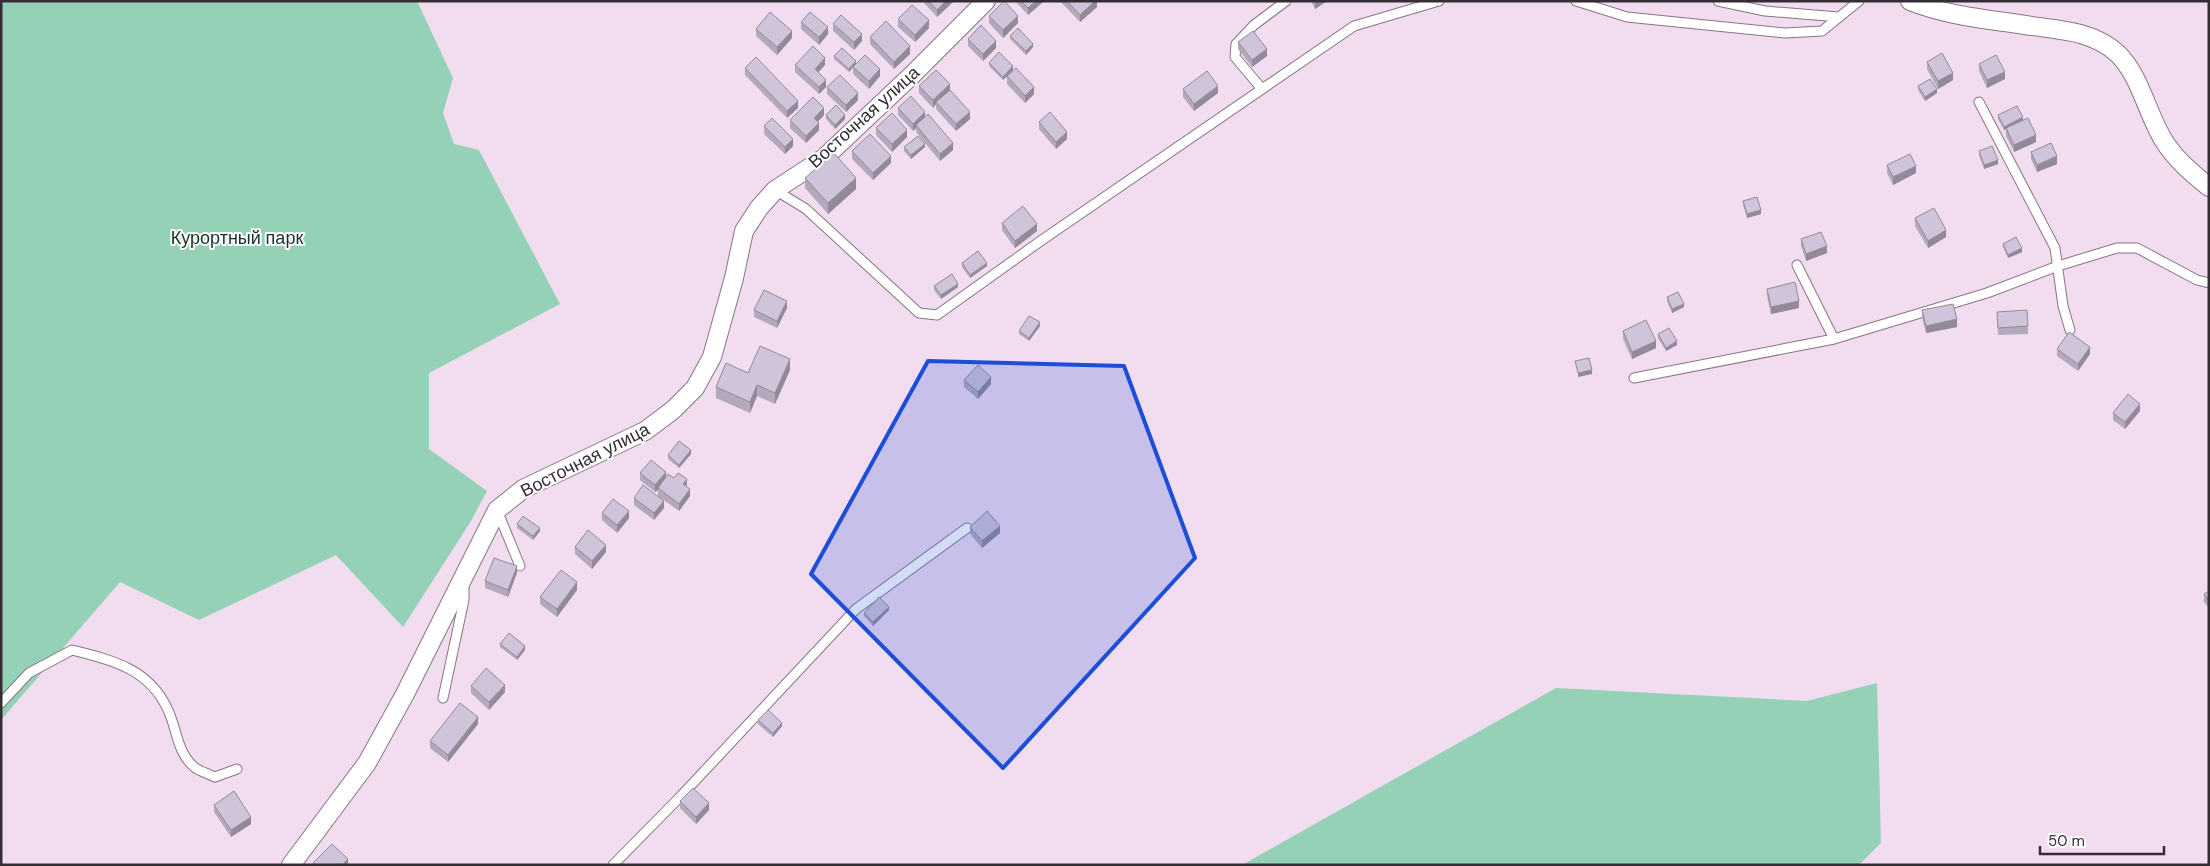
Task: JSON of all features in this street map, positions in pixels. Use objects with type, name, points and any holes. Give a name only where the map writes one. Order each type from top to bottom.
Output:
[{"type":"street","name":"Восточная улица","points":[[291,865],[367,763],[405,694],[497,510],[523,489],[645,431],[673,410],[695,388],[712,357],[734,278],[744,231],[759,208],[775,190],[824,158],[912,75],[986,1]]},
{"type":"street","points":[[1910,1],[1966,16],[2082,34],[2101,41],[2118,54],[2131,72],[2164,140],[2184,168],[2209,187]]},
{"type":"lane","points":[[1262,89],[1235,57],[1236,44],[1254,25],[1286,1]]},
{"type":"lane","points":[[775,190],[806,209],[919,313],[937,315],[1354,26],[1439,1]]},
{"type":"lane","points":[[1576,1],[1627,17],[1785,34],[1822,31],[1860,1]]},
{"type":"lane","points":[[1718,1],[1765,11],[1839,17]]},
{"type":"lane","points":[[1979,102],[2055,248],[2063,306],[2070,330]]},
{"type":"lane","points":[[1634,378],[1834,340],[1987,293],[2058,266],[2117,248],[2137,248],[2197,280],[2209,283]]},
{"type":"lane","points":[[1797,265],[1834,340]]},
{"type":"lane","points":[[497,510],[520,566]]},
{"type":"lane","points":[[613,865],[679,798],[856,609],[967,528]]},
{"type":"lane","points":[[443,698],[464,600],[465,572]]},
{"type":"lane","points":[[1,703],[28,673],[72,650],[116,661],[147,680],[167,707],[179,746],[194,767],[215,777],[237,769]]},
{"type":"highlighted area","points":[[928,361],[1124,366],[1195,558],[1003,768],[811,574]]},
{"type":"green space","name":"Курортный парк","points":[[1,1],[417,1],[453,78],[443,113],[454,144],[479,150],[560,304],[429,373],[429,449],[487,491],[471,521],[403,627],[336,555],[199,620],[120,582],[1,720]]},
{"type":"green space","points":[[1877,683],[1881,843],[1859,865],[1242,865],[1556,688],[1807,701]]},
{"type":"building","points":[[929,1],[946,1],[937,10]]},
{"type":"building","points":[[1004,1],[1018,16],[1003,30],[989,16]]},
{"type":"building","points":[[1021,1],[1036,1],[1028,8]]},
{"type":"building","points":[[1067,1],[1095,1],[1080,15]]},
{"type":"building","points":[[912,5],[929,20],[915,35],[898,19]]},
{"type":"building","points":[[770,12],[792,31],[777,47],[756,29]]},
{"type":"building","points":[[810,12],[828,27],[819,37],[801,22]]},
{"type":"building","points":[[841,15],[862,34],[854,42],[833,24]]},
{"type":"building","points":[[886,21],[910,46],[894,62],[870,37]]},
{"type":"building","points":[[981,25],[996,41],[983,54],[968,39]]},
{"type":"building","points":[[1018,28],[1033,44],[1026,51],[1010,36]]},
{"type":"building","points":[[1253,31],[1267,49],[1252,60],[1238,42]]},
{"type":"building","points":[[813,46],[825,58],[815,69],[826,80],[819,87],[795,65]]},
{"type":"building","points":[[842,48],[856,61],[849,69],[834,56]]},
{"type":"building","points":[[999,52],[1013,66],[1003,77],[989,63]]},
{"type":"building","points":[[1942,53],[1953,73],[1938,81],[1927,62]]},
{"type":"building","points":[[865,55],[880,69],[869,81],[853,67]]},
{"type":"building","points":[[1996,55],[2005,72],[1987,80],[1979,64]]},
{"type":"building","points":[[756,57],[798,101],[787,111],[745,68]]},
{"type":"building","points":[[1016,68],[1034,87],[1025,96],[1007,76]]},
{"type":"building","points":[[936,70],[950,84],[933,100],[919,86]]},
{"type":"building","points":[[1207,71],[1218,86],[1194,104],[1183,89]]},
{"type":"building","points":[[840,75],[858,93],[846,105],[827,87]]},
{"type":"building","points":[[1930,79],[1937,89],[1925,97],[1918,86]]},
{"type":"building","points":[[950,90],[970,112],[956,124],[936,102]]},
{"type":"building","points":[[911,96],[925,112],[913,124],[898,108]]},
{"type":"building","points":[[813,97],[824,108],[814,118],[819,123],[806,136],[790,120]]},
{"type":"building","points":[[836,105],[845,115],[835,125],[826,115]]},
{"type":"building","points":[[2017,106],[2023,117],[2004,127],[1998,115]]},
{"type":"building","points":[[1050,112],[1067,132],[1056,142],[1039,122]]},
{"type":"building","points":[[892,113],[907,130],[892,144],[876,128]]},
{"type":"building","points":[[928,114],[953,143],[940,154],[916,125]]},
{"type":"building","points":[[772,118],[793,139],[785,147],[764,126]]},
{"type":"building","points":[[2028,118],[2036,135],[2014,145],[2006,128]]},
{"type":"building","points":[[870,134],[891,156],[873,173],[852,151]]},
{"type":"building","points":[[918,136],[925,144],[911,155],[904,147]]},
{"type":"building","points":[[2051,143],[2057,156],[2037,165],[2031,152]]},
{"type":"building","points":[[1992,146],[1998,160],[1984,165],[1979,151]]},
{"type":"building","points":[[834,153],[856,178],[828,203],[805,178]]},
{"type":"building","points":[[1910,154],[1916,166],[1893,177],[1887,165]]},
{"type":"building","points":[[1757,197],[1761,210],[1747,214],[1743,201]]},
{"type":"building","points":[[1023,206],[1037,224],[1015,241],[1002,223]]},
{"type":"building","points":[[1934,208],[1946,230],[1928,241],[1915,218]]},
{"type":"building","points":[[1821,232],[1827,246],[1806,254],[1801,239]]},
{"type":"building","points":[[2016,237],[2022,248],[2008,255],[2003,244]]},
{"type":"building","points":[[978,251],[987,263],[970,275],[962,263]]},
{"type":"building","points":[[952,274],[958,284],[941,295],[934,286]]},
{"type":"building","points":[[1795,282],[1799,301],[1771,307],[1767,289]]},
{"type":"building","points":[[764,290],[787,301],[777,321],[754,310]]},
{"type":"building","points":[[1678,292],[1684,304],[1672,309],[1667,297]]},
{"type":"building","points":[[1953,304],[1957,319],[1926,326],[1922,310]]},
{"type":"building","points":[[2027,310],[2028,326],[1998,328],[1997,312]]},
{"type":"building","points":[[1029,316],[1040,322],[1029,338],[1019,331]]},
{"type":"building","points":[[1646,320],[1656,341],[1632,352],[1623,331]]},
{"type":"building","points":[[1669,328],[1677,341],[1666,348],[1658,334]]},
{"type":"building","points":[[2069,332],[2090,347],[2078,364],[2057,349]]},
{"type":"building","points":[[760,346],[790,359],[775,393],[757,385],[750,402],[716,387],[726,363],[748,373]]},
{"type":"building","points":[[1589,358],[1592,370],[1578,373],[1575,361]]},
{"type":"building","points":[[978,365],[991,377],[978,392],[964,380]]},
{"type":"building","points":[[2128,394],[2140,404],[2125,422],[2113,413]]},
{"type":"building","points":[[679,441],[691,450],[679,465],[668,455]]},
{"type":"building","points":[[651,460],[666,472],[655,485],[640,473]]},
{"type":"building","points":[[678,473],[687,479],[683,484],[690,489],[679,504],[658,488],[668,474],[674,478]]},
{"type":"building","points":[[643,485],[664,501],[654,513],[634,498]]},
{"type":"building","points":[[613,499],[629,511],[617,525],[602,513]]},
{"type":"building","points":[[987,511],[1000,526],[982,541],[970,527]]},
{"type":"building","points":[[523,516],[540,528],[533,536],[517,524]]},
{"type":"building","points":[[588,530],[606,545],[592,561],[575,547]]},
{"type":"building","points":[[494,558],[517,566],[508,590],[485,581]]},
{"type":"building","points":[[561,570],[577,582],[557,609],[540,597]]},
{"type":"building","points":[[2209,591],[2209,601],[2204,594]]},
{"type":"building","points":[[879,597],[889,607],[873,622],[864,613]]},
{"type":"building","points":[[509,633],[525,646],[517,657],[500,644]]},
{"type":"building","points":[[486,668],[505,685],[489,702],[471,686]]},
{"type":"building","points":[[460,703],[478,717],[448,755],[430,741]]},
{"type":"building","points":[[768,710],[782,723],[773,733],[758,720]]},
{"type":"building","points":[[693,788],[709,803],[696,817],[680,801]]},
{"type":"building","points":[[234,791],[251,817],[231,830],[214,805]]},
{"type":"building","points":[[332,844],[348,859],[342,865],[315,865],[313,863]]}]
